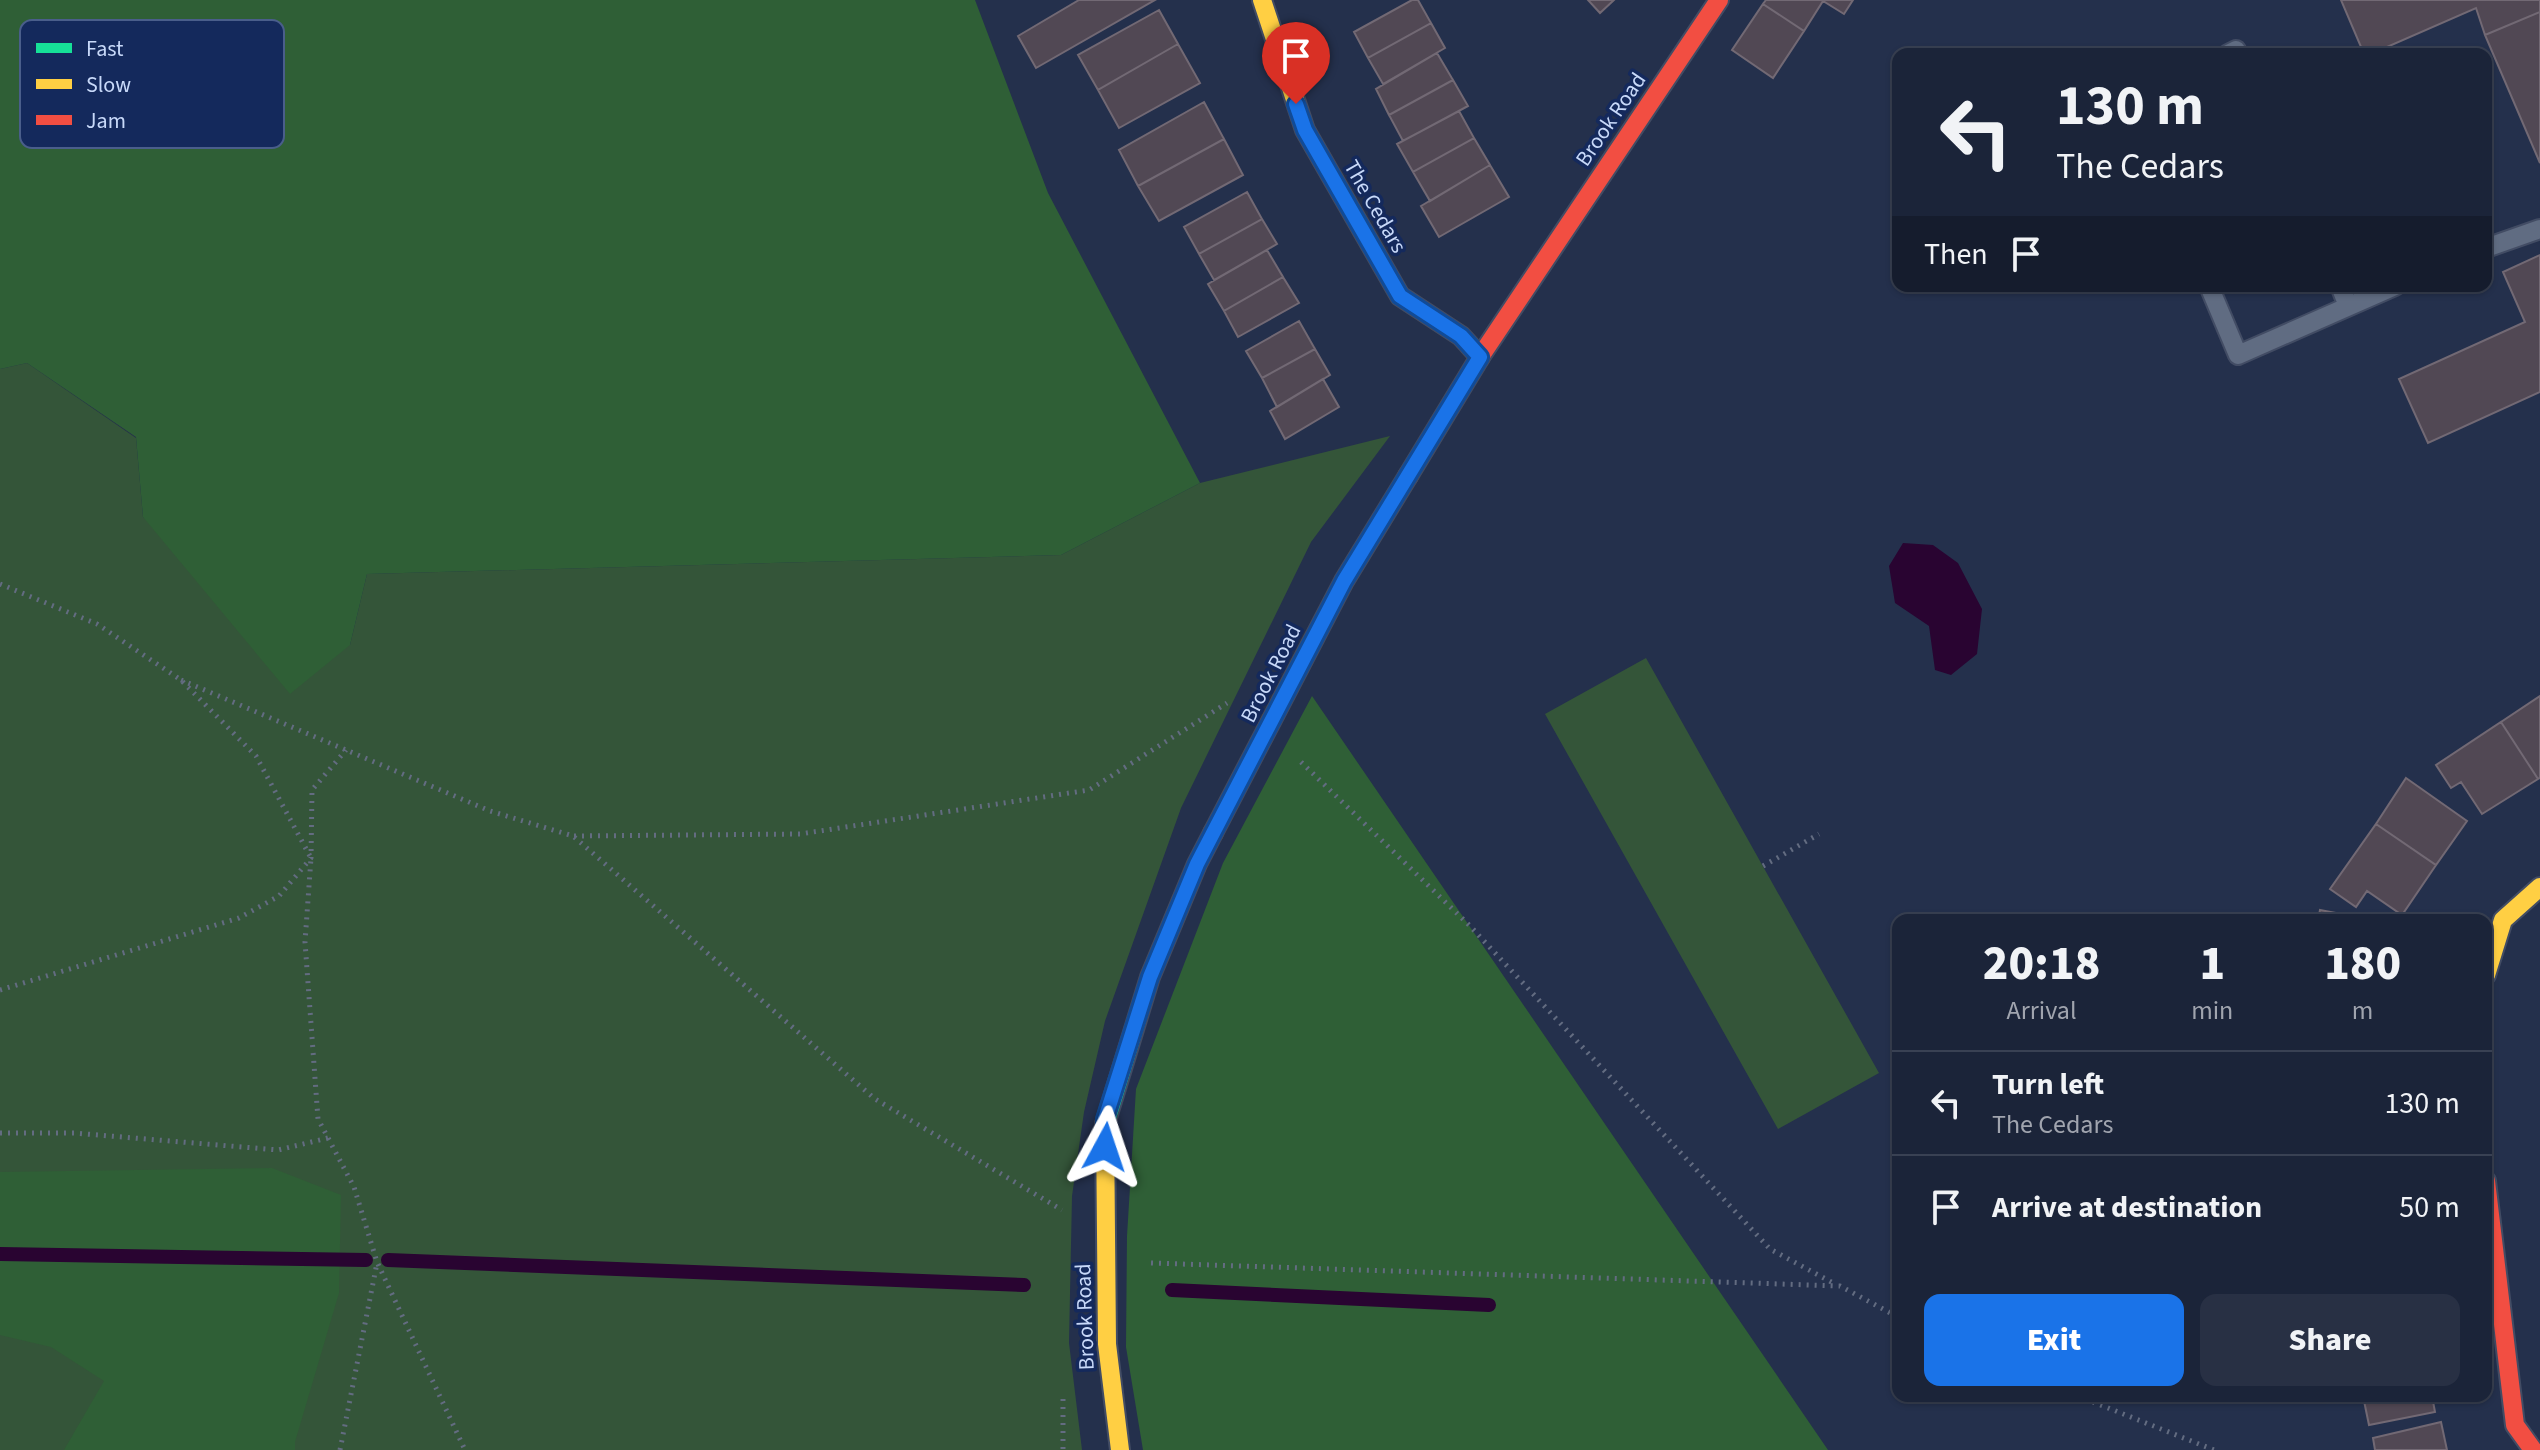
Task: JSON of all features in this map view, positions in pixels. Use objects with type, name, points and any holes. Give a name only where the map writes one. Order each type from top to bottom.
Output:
[{"type":"street","name":"The Cedars","points":[[1262,0],[1305,130],[1400,296],[1461,336],[1480,357]]},
{"type":"street","name":"Brook Road","points":[[1120,1450],[1107,1344],[1105,1119],[1155,963],[1197,864],[1344,581],[1480,357],[1719,0]]},
{"type":"street","points":[[2492,956],[2503,920],[2540,887]]},
{"type":"street","points":[[2492,1231],[2515,1425],[2533,1450]]},
{"type":"lane","points":[[2492,246],[2540,229]]},
{"type":"lane","points":[[2212,292],[2238,355],[2381,292]]},
{"type":"lane","points":[[2342,292],[2348,306]]},
{"type":"path","points":[[0,584],[97,624],[181,680],[490,811],[573,836],[800,834],[1089,790],[1238,696]]},
{"type":"path","points":[[181,680],[256,756],[311,858]]},
{"type":"path","points":[[1268,729],[1470,926],[1770,1249],[1892,1314]]},
{"type":"path","points":[[346,750],[312,790],[305,942],[318,1119],[354,1187],[377,1262],[465,1450]]},
{"type":"path","points":[[1763,866],[1819,834]]},
{"type":"path","points":[[573,836],[875,1099],[1070,1215]]},
{"type":"path","points":[[0,990],[239,918],[279,896],[311,858]]},
{"type":"path","points":[[0,1133],[74,1133],[278,1150],[328,1138]]},
{"type":"path","points":[[340,1450],[377,1262]]},
{"type":"path","points":[[1106,1262],[1840,1286]]},
{"type":"path","points":[[2093,1402],[2214,1450]]},
{"type":"green space","points":[[0,0],[975,0],[1048,193],[1200,483],[1061,555],[367,574],[350,645],[290,694],[143,517],[136,437],[27,363],[0,369]]},
{"type":"green space","points":[[27,363],[136,438],[143,517],[350,645],[367,574],[1061,555],[1200,483],[1390,436],[1311,542],[1181,808],[1105,1021],[1084,1112],[1072,1196],[1069,1343],[1082,1450],[0,1450],[0,369]]},
{"type":"green space","points":[[1646,658],[1879,1073],[1778,1129],[1545,714]]},
{"type":"green space","points":[[1312,696],[1828,1450],[1143,1450],[1126,1347],[1127,1236],[1136,1089],[1223,863]]},
{"type":"green space","points":[[272,1168],[341,1195],[339,1293],[295,1450],[64,1450],[104,1381],[51,1347],[0,1335],[0,1172]]},
{"type":"shaded area","points":[[1903,543],[1933,545],[1958,563],[1982,609],[1977,654],[1951,675],[1935,670],[1929,626],[1895,603],[1889,566]]},
{"type":"building","points":[[1079,0],[1155,0],[1036,68],[1018,36]]},
{"type":"building","points":[[1412,0],[1418,0],[1431,23],[1368,58],[1354,32]]},
{"type":"building","points":[[1588,0],[1614,0],[1600,13]]},
{"type":"building","points":[[1766,0],[1853,0],[1844,14],[1823,1],[1804,31],[1763,4]]},
{"type":"building","points":[[2341,0],[2540,0],[2540,12],[2485,35],[2476,8],[2385,48],[2361,48]]},
{"type":"building","points":[[1763,4],[1804,31],[1773,78],[1732,50]]},
{"type":"building","points":[[1159,10],[1178,44],[1098,90],[1078,55]]},
{"type":"building","points":[[2540,12],[2540,163],[2492,48],[2485,35]]},
{"type":"building","points":[[1431,23],[1445,48],[1383,84],[1368,58]]},
{"type":"building","points":[[1178,44],[1200,83],[1119,128],[1098,90]]},
{"type":"building","points":[[1437,53],[1453,80],[1389,115],[1376,89]]},
{"type":"building","points":[[1453,80],[1468,106],[1403,141],[1389,115]]},
{"type":"building","points":[[1204,102],[1224,139],[1138,186],[1119,150]]},
{"type":"building","points":[[1459,111],[1474,138],[1413,172],[1397,144]]},
{"type":"building","points":[[1474,138],[1490,165],[1430,201],[1413,172]]},
{"type":"building","points":[[1224,139],[1243,175],[1159,221],[1138,186]]},
{"type":"building","points":[[1490,165],[1509,197],[1439,237],[1421,206]]},
{"type":"building","points":[[1247,192],[1262,219],[1199,254],[1184,227]]},
{"type":"building","points":[[1262,219],[1277,244],[1214,280],[1199,254]]},
{"type":"building","points":[[1267,250],[1283,277],[1224,311],[1208,284]]},
{"type":"building","points":[[2540,255],[2540,392],[2428,443],[2399,379],[2525,322],[2503,272]]},
{"type":"building","points":[[1283,277],[1299,303],[1238,337],[1224,311]]},
{"type":"building","points":[[1299,321],[1315,349],[1262,378],[1246,351]]},
{"type":"building","points":[[1315,349],[1330,375],[1277,407],[1262,378]]},
{"type":"building","points":[[1323,379],[1339,407],[1285,439],[1270,411]]},
{"type":"building","points":[[2540,696],[2540,778],[2538,779],[2501,722]]},
{"type":"building","points":[[2501,722],[2538,779],[2482,814],[2461,782],[2451,788],[2436,765]]},
{"type":"building","points":[[2406,778],[2467,821],[2436,865],[2376,824]]},
{"type":"building","points":[[2376,824],[2436,865],[2403,914],[2367,891],[2356,907],[2330,889]]},
{"type":"building","points":[[2320,910],[2341,914],[2319,914]]},
{"type":"building","points":[[2364,1402],[2433,1402],[2435,1412],[2369,1425]]},
{"type":"building","points":[[2441,1422],[2447,1450],[2375,1450],[2373,1438]]},
{"type":"waterway","points":[[0,1254],[366,1260]]},
{"type":"waterway","points":[[388,1260],[1024,1285]]},
{"type":"waterway","points":[[1172,1290],[1489,1305]]},
{"type":"traffic: fast","points":[[1105,1124],[1150,977],[1213,833]]},
{"type":"traffic: slow","points":[[1262,0],[1305,130],[1400,296],[1461,336],[1480,357]]},
{"type":"traffic: slow","points":[[1213,833],[1344,581],[1408,476]]},
{"type":"traffic: slow","points":[[2492,956],[2503,920],[2540,887]]},
{"type":"traffic: slow","points":[[1105,1124],[1107,1344],[1120,1450]]},
{"type":"traffic: jam","points":[[1408,476],[1480,357],[1719,0]]},
{"type":"traffic: jam","points":[[2492,1231],[2515,1425],[2533,1450]]},
{"type":"route","points":[[1105,1147],[1105,1119],[1150,977],[1197,864],[1344,581],[1480,357],[1461,336],[1400,296],[1305,130],[1296,104]]}]
